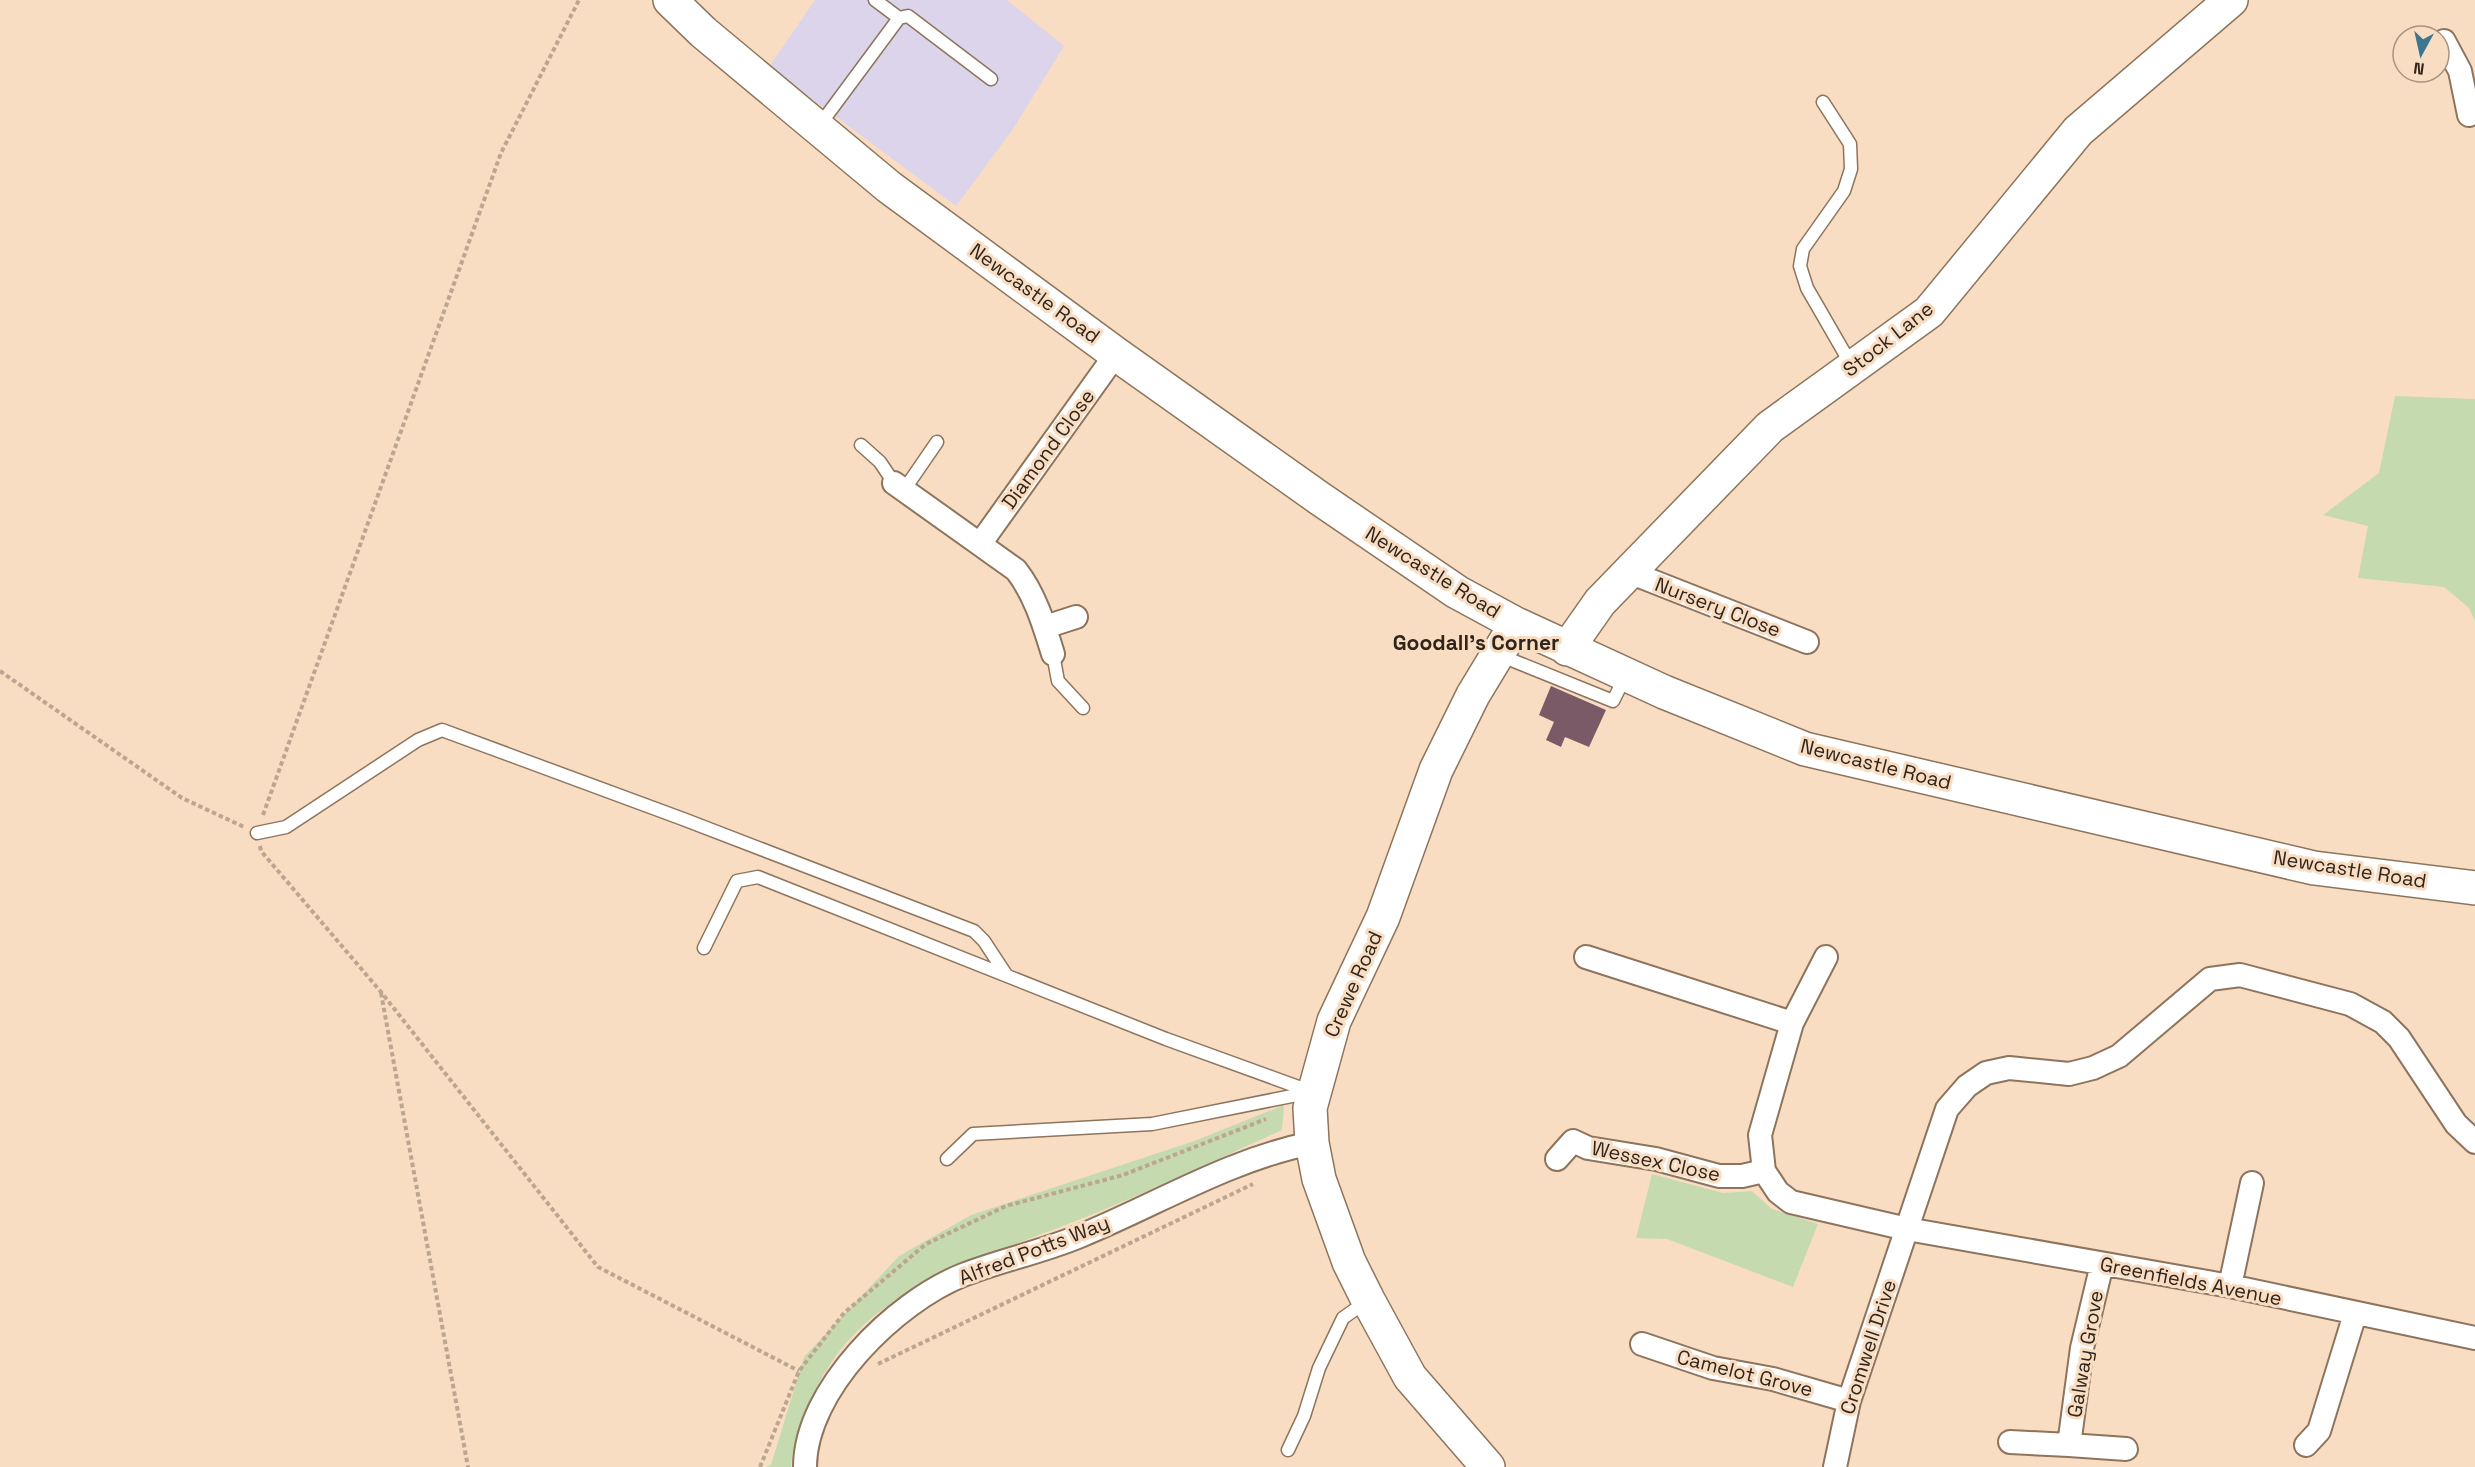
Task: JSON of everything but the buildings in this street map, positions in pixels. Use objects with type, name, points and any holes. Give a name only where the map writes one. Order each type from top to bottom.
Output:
[{"type":"street","name":"Newcastle Road","points":[[670,0],[703,32],[889,187],[1116,354],[1409,560],[1457,592],[1516,624],[1626,676],[1805,749],[2314,868],[2475,888]]},
{"type":"street","name":"Stock Lane","points":[[1568,649],[1587,618],[1770,427],[1929,312],[2078,131],[2231,0]]},
{"type":"street","points":[[2451,50],[2467,69],[2469,115]]},
{"type":"street","name":"Diamond Close","points":[[980,544],[1116,354]]},
{"type":"street","points":[[899,486],[1016,570],[1026,583],[1045,627],[1053,654]]},
{"type":"street","name":"Nursery Close","points":[[1629,572],[1808,642]]},
{"type":"street","points":[[1045,627],[1076,617]]},
{"type":"street","name":"Crewe Road","points":[[1488,1467],[1410,1377],[1368,1300],[1337,1230],[1319,1179],[1312,1143],[1310,1108],[1334,1021],[1383,918],[1436,770],[1473,695],[1516,624]]},
{"type":"street","points":[[1586,957],[1792,1023]]},
{"type":"street","points":[[1826,957],[1792,1023],[1760,1135],[1764,1171],[1778,1192],[1791,1202],[1907,1229]]},
{"type":"street","name":"Cromwell Drive","points":[[1835,1467],[1849,1401],[1947,1109],[1967,1086],[1986,1073],[2008,1068],[2069,1074],[2093,1068],[2119,1056],[2210,979],[2240,975],[2350,1004],[2383,1022],[2399,1038],[2456,1124],[2475,1142]]},
{"type":"street","name":"Wessex Close","points":[[1557,1159],[1573,1141],[1588,1148],[1656,1159],[1719,1176],[1742,1176],[1764,1171]]},
{"type":"street","name":"Alfred Potts Way","points":[[806,1467],[806,1454],[818,1413],[833,1387],[866,1344],[898,1313],[961,1276],[1079,1237],[1206,1176],[1281,1150],[1312,1143]]},
{"type":"street","points":[[2230,1286],[2252,1183]]},
{"type":"street","name":"Greenfields Avenue","points":[[1907,1229],[2230,1286],[2475,1338]]},
{"type":"street","name":"Galway Grove","points":[[2069,1445],[2082,1347],[2102,1264]]},
{"type":"street","points":[[2306,1445],[2319,1431],[2355,1314]]},
{"type":"street","name":"Camelot Grove","points":[[1642,1344],[1713,1368],[1773,1379],[1849,1401]]},
{"type":"street","name":"Galway Grove","points":[[2010,1442],[2126,1449]]},
{"type":"lane","points":[[875,0],[899,18]]},
{"type":"lane","points":[[818,127],[899,18],[908,16],[991,79]]},
{"type":"lane","points":[[1823,102],[1850,144],[1851,169],[1844,191],[1803,249],[1800,266],[1807,288],[1853,367]]},
{"type":"lane","points":[[861,445],[880,462],[899,486],[937,442]]},
{"type":"lane","points":[[1053,654],[1059,681],[1083,708]]},
{"type":"lane","points":[[1497,654],[1613,701],[1626,676]]},
{"type":"lane","points":[[257,833],[286,827],[418,740],[442,730],[672,815],[974,932],[984,941],[1007,976]]},
{"type":"lane","points":[[704,948],[736,881],[758,877],[1166,1039],[1313,1092]]},
{"type":"lane","points":[[947,1160],[973,1134],[1152,1124],[1313,1092]]},
{"type":"lane","points":[[1288,1450],[1304,1416],[1319,1368],[1343,1318],[1368,1300]]},
{"type":"path","points":[[579,0],[501,153],[257,833],[261,851],[381,992],[598,1268],[799,1371]]},
{"type":"path","points":[[0,671],[182,798],[257,833]]},
{"type":"path","points":[[381,992],[468,1467]]},
{"type":"path","points":[[760,1467],[799,1371],[844,1313],[926,1244],[1006,1206],[1123,1175],[1268,1118]]},
{"type":"path","points":[[874,1365],[1260,1181]]},
{"type":"shaded area","points":[[815,0],[1007,0],[1064,46],[1013,129],[956,206],[769,67]]},
{"type":"green space","points":[[2395,396],[2475,399],[2475,621],[2469,608],[2444,587],[2358,578],[2368,526],[2323,515],[2379,473]]},
{"type":"green space","points":[[1284,1105],[1282,1130],[1115,1205],[964,1264],[924,1283],[887,1306],[854,1334],[827,1369],[799,1431],[791,1467],[766,1467],[771,1465],[804,1357],[899,1256],[971,1215],[1197,1140]]},
{"type":"green space","points":[[1652,1174],[1723,1193],[1752,1191],[1772,1209],[1818,1224],[1793,1287],[1667,1239],[1636,1238]]},
{"type":"district","name":"Goodall's Corner","points":[[1476,643]]}]
